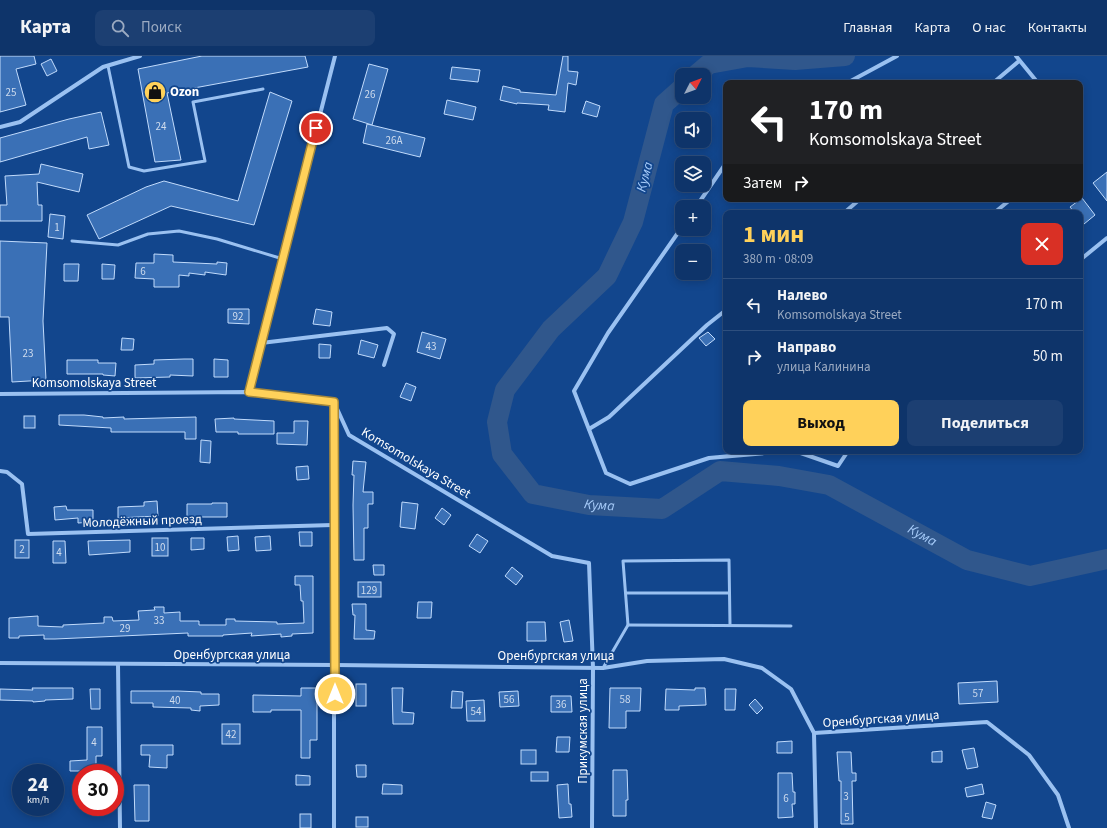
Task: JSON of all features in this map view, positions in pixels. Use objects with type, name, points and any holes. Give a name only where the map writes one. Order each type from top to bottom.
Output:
[{"type":"street","points":[[0,127],[20,122],[103,67],[140,56]]},
{"type":"street","points":[[249,392],[335,56]]},
{"type":"street","points":[[853,80],[897,56]]},
{"type":"street","points":[[1016,56],[1035,80]]},
{"type":"street","points":[[997,80],[1019,61]]},
{"type":"street","points":[[701,200],[723,167]]},
{"type":"street","points":[[847,210],[857,202]]},
{"type":"street","points":[[998,210],[1007,202]]},
{"type":"street","points":[[676,236],[608,333],[574,391],[606,473],[630,484],[709,458],[754,454]]},
{"type":"street","points":[[1083,258],[1107,238]]},
{"type":"street","points":[[589,429],[609,418],[707,325],[723,312]]},
{"type":"street","points":[[261,343],[387,328],[394,334],[384,365]]},
{"type":"street","name":"Komsomolskaya Street","points":[[0,394],[249,392],[334,402],[349,435],[552,556],[589,563]]},
{"type":"street","points":[[334,402],[334,828]]},
{"type":"street","points":[[804,454],[838,466],[846,454]]},
{"type":"street","name":"Молодёжный проезд","points":[[0,471],[7,472],[22,484],[28,534],[334,525]]},
{"type":"street","name":"Прикумская улица","points":[[589,563],[593,668],[592,828]]},
{"type":"street","name":"Оренбургская улица","points":[[0,664],[335,665],[603,668],[647,662],[724,659],[762,668],[791,689],[814,733],[987,722],[1029,755],[1058,795],[1069,828]]},
{"type":"street","points":[[118,664],[120,828]]},
{"type":"street","points":[[814,733],[816,828]]},
{"type":"lane","points":[[108,66],[129,167],[144,171],[205,161],[193,102],[263,89]]},
{"type":"lane","points":[[72,241],[118,245],[148,234],[179,231],[217,239],[283,259]]},
{"type":"lane","points":[[603,668],[628,625],[624,561],[728,560],[730,625]]},
{"type":"lane","points":[[626,593],[729,593]]},
{"type":"lane","points":[[628,625],[791,626]]},
{"type":"building","points":[[0,56],[34,56],[36,64],[16,69],[26,105],[0,112]]},
{"type":"building","points":[[202,56],[305,56],[308,67],[167,93],[181,160],[155,162],[138,69]]},
{"type":"building","points":[[563,56],[568,56],[568,71],[578,72],[576,85],[568,83],[565,112],[548,110],[549,105],[517,104],[500,100],[503,86],[520,90],[520,92],[556,95]]},
{"type":"building","points":[[51,59],[57,71],[47,76],[41,64]]},
{"type":"building","points":[[369,64],[388,69],[372,125],[353,119]]},
{"type":"building","points":[[452,67],[480,70],[478,82],[450,79]]},
{"type":"building","points":[[270,92],[292,101],[254,225],[171,206],[99,239],[87,215],[146,187],[164,181],[238,201]]},
{"type":"building","points":[[447,100],[476,107],[473,120],[444,114]]},
{"type":"building","points":[[586,101],[600,106],[597,117],[582,113]]},
{"type":"building","points":[[101,112],[109,145],[89,149],[87,137],[0,162],[0,138]]},
{"type":"building","points":[[367,124],[425,138],[420,157],[363,143]]},
{"type":"building","points":[[41,164],[83,174],[79,192],[37,182],[38,205],[42,205],[42,221],[0,221],[0,205],[7,205],[5,176],[39,174]]},
{"type":"building","points":[[1107,172],[1107,201],[1093,183]]},
{"type":"building","points":[[1083,199],[1095,215],[1084,224],[1083,210],[1072,210],[1070,207],[1077,202],[1083,202]]},
{"type":"building","points":[[50,214],[65,216],[63,239],[48,237]]},
{"type":"building","points":[[0,241],[47,243],[43,321],[46,380],[12,382],[9,317],[0,317]]},
{"type":"building","points":[[154,254],[173,255],[173,262],[227,263],[226,275],[205,272],[205,275],[189,273],[189,276],[179,275],[179,287],[154,287],[154,279],[135,278],[136,263],[154,263]]},
{"type":"building","points":[[64,264],[79,264],[78,281],[64,281]]},
{"type":"building","points":[[102,264],[115,265],[114,279],[102,279]]},
{"type":"building","points":[[228,309],[249,309],[249,324],[228,323]]},
{"type":"building","points":[[316,309],[332,312],[330,326],[313,324]]},
{"type":"building","points":[[422,332],[446,339],[440,359],[417,352]]},
{"type":"building","points":[[708,332],[715,339],[706,346],[699,338]]},
{"type":"building","points":[[122,338],[134,339],[133,350],[121,350]]},
{"type":"building","points":[[361,340],[378,345],[374,358],[358,354]]},
{"type":"building","points":[[319,344],[331,345],[330,358],[319,358]]},
{"type":"building","points":[[193,359],[193,376],[170,375],[170,377],[135,378],[135,365],[154,364],[154,360]]},
{"type":"building","points":[[214,359],[228,360],[228,377],[214,377]]},
{"type":"building","points":[[67,360],[98,360],[98,363],[116,363],[115,376],[103,374],[67,374]]},
{"type":"building","points":[[406,383],[416,387],[411,401],[400,397]]},
{"type":"building","points":[[59,415],[84,415],[103,418],[124,417],[124,419],[196,417],[196,439],[185,439],[185,432],[111,432],[111,428],[59,425]]},
{"type":"building","points":[[24,416],[35,416],[35,428],[24,428]]},
{"type":"building","points":[[234,418],[274,421],[274,434],[238,434],[238,432],[216,432],[215,419]]},
{"type":"building","points":[[294,421],[308,421],[307,445],[277,444],[277,433],[294,433]]},
{"type":"building","points":[[201,440],[211,441],[210,463],[200,462]]},
{"type":"building","points":[[353,461],[366,462],[363,492],[373,492],[373,504],[368,504],[368,528],[364,528],[364,560],[354,560]]},
{"type":"building","points":[[308,466],[309,479],[297,480],[296,467]]},
{"type":"building","points":[[157,501],[158,516],[118,518],[118,507],[144,506],[144,502]]},
{"type":"building","points":[[402,502],[418,504],[415,529],[400,527]]},
{"type":"building","points":[[227,503],[227,517],[187,517],[187,504]]},
{"type":"building","points":[[66,506],[67,510],[93,510],[93,522],[78,523],[78,518],[55,520],[54,507]]},
{"type":"building","points":[[442,508],[451,515],[444,525],[435,518]]},
{"type":"building","points":[[299,532],[312,532],[312,546],[300,546]]},
{"type":"building","points":[[477,534],[488,541],[480,553],[469,546]]},
{"type":"building","points":[[238,536],[239,550],[228,551],[227,537]]},
{"type":"building","points":[[270,536],[271,550],[256,551],[255,537]]},
{"type":"building","points":[[152,538],[168,538],[168,556],[152,556]]},
{"type":"building","points":[[191,538],[204,538],[204,549],[191,550]]},
{"type":"building","points":[[15,540],[29,540],[29,558],[15,558]]},
{"type":"building","points":[[130,540],[130,552],[89,555],[88,541]]},
{"type":"building","points":[[53,541],[65,541],[66,563],[53,563]]},
{"type":"building","points":[[373,565],[384,565],[384,575],[374,575]]},
{"type":"building","points":[[512,567],[523,576],[516,585],[505,576]]},
{"type":"building","points":[[295,576],[313,576],[313,633],[292,634],[292,636],[281,637],[281,634],[251,636],[252,633],[223,636],[188,636],[188,633],[55,639],[44,639],[44,635],[9,638],[9,618],[38,616],[38,626],[63,627],[63,625],[104,623],[104,617],[112,617],[113,621],[139,620],[138,611],[155,610],[154,607],[164,607],[164,613],[180,612],[180,621],[199,621],[199,625],[226,625],[226,619],[235,619],[235,621],[277,622],[277,624],[304,623],[303,601],[301,601],[300,585],[295,585]]},
{"type":"building","points":[[358,582],[381,582],[381,597],[358,597]]},
{"type":"building","points":[[418,602],[432,602],[431,618],[417,618]]},
{"type":"building","points":[[352,604],[366,604],[366,630],[375,631],[374,639],[354,639],[355,615],[353,615]]},
{"type":"building","points":[[569,620],[573,641],[564,642],[560,622]]},
{"type":"building","points":[[527,622],[545,622],[546,641],[527,641]]},
{"type":"building","points":[[997,681],[998,702],[959,704],[958,683]]},
{"type":"building","points":[[356,684],[366,684],[366,706],[356,706]]},
{"type":"building","points":[[32,688],[73,688],[73,699],[33,702],[0,700],[0,689],[33,690]]},
{"type":"building","points":[[301,688],[317,688],[317,740],[310,740],[310,758],[301,758],[301,710],[271,710],[271,712],[253,712],[253,695],[301,696]]},
{"type":"building","points":[[392,688],[403,688],[402,712],[414,713],[413,724],[393,724]]},
{"type":"building","points":[[610,688],[641,688],[640,711],[626,711],[626,728],[609,728]]},
{"type":"building","points":[[695,688],[705,688],[706,705],[679,706],[679,710],[665,710],[666,689],[695,690]]},
{"type":"building","points":[[90,689],[100,689],[100,709],[91,709]]},
{"type":"building","points":[[725,689],[736,689],[735,710],[725,710]]},
{"type":"building","points":[[131,691],[178,691],[201,692],[201,694],[219,694],[219,705],[200,706],[200,711],[191,710],[191,708],[153,707],[153,703],[131,703]]},
{"type":"building","points":[[452,691],[463,692],[462,708],[451,708]]},
{"type":"building","points":[[518,691],[519,706],[500,707],[499,692]]},
{"type":"building","points":[[551,696],[571,696],[572,712],[551,712]]},
{"type":"building","points":[[755,699],[763,708],[757,714],[749,705]]},
{"type":"building","points":[[484,700],[485,721],[467,721],[466,701]]},
{"type":"building","points":[[222,724],[240,724],[240,744],[222,744]]},
{"type":"building","points":[[87,727],[102,727],[102,756],[96,756],[96,764],[72,764],[72,771],[70,771],[70,761],[87,760]]},
{"type":"building","points":[[557,737],[570,737],[569,752],[556,752]]},
{"type":"building","points":[[792,741],[792,753],[777,753],[777,742]]},
{"type":"building","points":[[141,745],[173,745],[173,755],[167,755],[167,768],[149,767],[150,755],[141,755]]},
{"type":"building","points":[[974,748],[978,767],[967,769],[962,750]]},
{"type":"building","points":[[521,750],[536,750],[536,764],[521,764]]},
{"type":"building","points":[[942,751],[942,762],[932,762],[932,752]]},
{"type":"building","points":[[837,752],[851,752],[852,773],[856,773],[856,781],[852,781],[853,824],[841,824],[841,781],[839,781]]},
{"type":"building","points":[[356,765],[366,765],[366,777],[357,777]]},
{"type":"building","points":[[613,770],[627,770],[628,800],[626,800],[626,816],[613,816]]},
{"type":"building","points":[[531,772],[548,772],[548,781],[531,781]]},
{"type":"building","points":[[778,773],[792,773],[793,792],[795,792],[795,804],[792,804],[793,817],[778,818]]},
{"type":"building","points":[[296,775],[310,776],[310,785],[296,785]]},
{"type":"building","points":[[383,784],[402,785],[402,794],[382,794]]},
{"type":"building","points":[[568,784],[569,804],[571,804],[572,817],[559,818],[557,785]]},
{"type":"building","points":[[982,784],[984,794],[967,797],[965,788]]},
{"type":"building","points":[[134,785],[149,785],[149,821],[135,821]]},
{"type":"building","points":[[986,802],[996,805],[992,819],[982,817]]},
{"type":"building","points":[[300,814],[311,814],[311,828],[300,828]]},
{"type":"building","points":[[356,817],[368,817],[368,827],[356,827]]},
{"type":"waterway","name":"Кума","points":[[704,68],[709,64],[748,57],[795,60],[845,56]]},
{"type":"waterway","name":"Кума","points":[[675,94],[664,104],[633,222],[607,276],[551,329],[505,390],[497,422],[502,454],[533,494],[589,505],[662,509],[720,471],[779,476],[829,485],[967,560],[1030,576],[1107,559]]},
{"type":"place","name":"Ozon","points":[[155,92]]},
{"type":"route","points":[[316,128],[249,392],[334,402],[335,694]]}]
